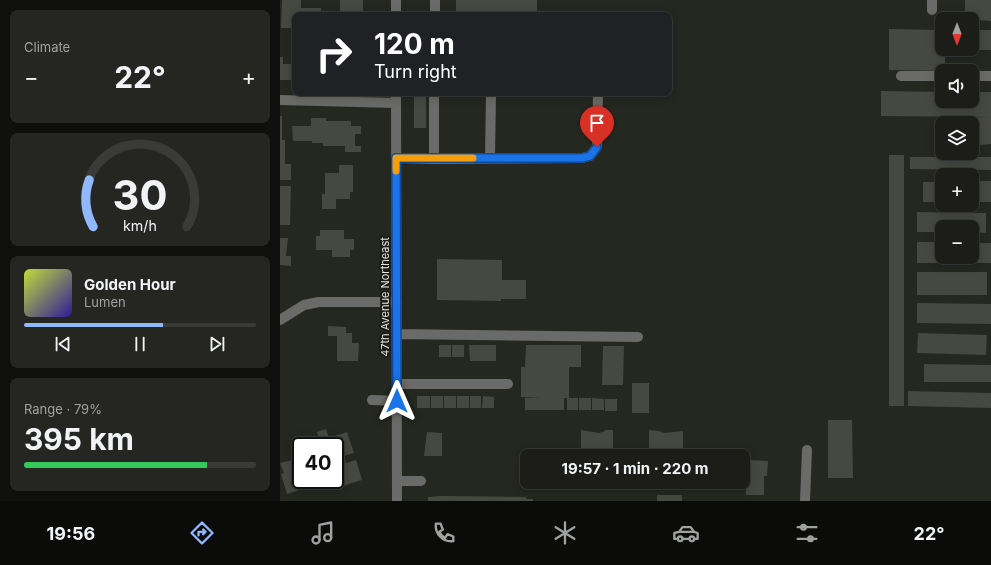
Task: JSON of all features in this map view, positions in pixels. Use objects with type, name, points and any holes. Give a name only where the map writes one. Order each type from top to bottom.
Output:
[{"type":"street","points":[[396,0],[396,12]]},
{"type":"street","points":[[435,0],[435,12]]},
{"type":"street","points":[[901,76],[935,76]]},
{"type":"street","points":[[979,76],[991,76]]},
{"type":"street","points":[[434,96],[434,159]]},
{"type":"street","points":[[490,158],[491,96]]},
{"type":"street","points":[[396,158],[582,158],[590,156],[597,147],[598,96]]},
{"type":"street","points":[[280,100],[396,98]]},
{"type":"street","name":"47th Avenue Northeast","points":[[396,98],[398,501]]},
{"type":"street","points":[[280,320],[304,306],[319,302],[397,302]]},
{"type":"street","points":[[397,334],[638,337]]},
{"type":"street","points":[[397,384],[508,384]]},
{"type":"street","points":[[372,400],[397,401]]},
{"type":"street","points":[[805,501],[806,450]]},
{"type":"street","points":[[397,481],[421,481]]},
{"type":"building","points":[[282,0],[301,0],[301,8],[321,8],[321,12],[292,12],[292,28],[281,28]]},
{"type":"building","points":[[340,0],[363,0],[363,12],[340,12]]},
{"type":"building","points":[[456,0],[537,0],[537,12],[456,12]]},
{"type":"building","points":[[965,0],[991,0],[991,21],[979,20],[979,12],[965,12]]},
{"type":"building","points":[[889,29],[935,30],[935,56],[945,56],[945,64],[935,64],[935,71],[889,70]]},
{"type":"building","points":[[979,30],[991,30],[991,50],[979,50]]},
{"type":"building","points":[[280,57],[283,57],[283,64],[292,64],[292,80],[280,80]]},
{"type":"building","points":[[881,91],[935,92],[935,108],[979,108],[979,92],[991,92],[991,144],[980,145],[979,136],[979,117],[988,117],[881,116]]},
{"type":"building","points":[[414,96],[426,96],[426,128],[414,128]]},
{"type":"building","points":[[280,116],[282,116],[282,140],[285,140],[285,164],[291,164],[291,180],[280,180]]},
{"type":"building","points":[[311,118],[326,118],[326,121],[351,121],[351,126],[361,126],[361,134],[355,134],[355,146],[361,146],[361,152],[345,152],[345,146],[323,146],[323,143],[312,143],[312,141],[293,141],[292,126],[311,126]]},
{"type":"building","points":[[889,155],[904,155],[904,406],[889,406]]},
{"type":"building","points":[[910,157],[935,157],[935,160],[979,160],[979,157],[991,157],[991,170],[979,170],[979,168],[910,169]]},
{"type":"building","points":[[339,165],[353,165],[353,192],[350,192],[350,199],[336,199],[336,209],[322,209],[322,194],[325,194],[325,173],[339,173]]},
{"type":"building","points":[[979,181],[991,181],[991,202],[979,202]]},
{"type":"building","points":[[923,182],[935,182],[935,202],[923,202]]},
{"type":"building","points":[[280,186],[291,186],[290,225],[280,225]]},
{"type":"building","points":[[917,212],[986,213],[986,233],[979,232],[979,220],[935,220],[935,232],[917,232]]},
{"type":"building","points":[[320,230],[344,230],[344,239],[354,239],[354,250],[350,250],[350,257],[332,257],[332,250],[316,250],[316,236],[320,236]]},
{"type":"building","points":[[280,238],[288,238],[286,256],[291,256],[291,266],[280,265]]},
{"type":"building","points":[[917,242],[935,242],[935,263],[917,263]]},
{"type":"building","points":[[979,243],[991,243],[991,263],[979,263]]},
{"type":"building","points":[[437,259],[502,260],[502,280],[526,280],[526,299],[501,299],[501,301],[437,300]]},
{"type":"building","points":[[917,272],[987,272],[987,295],[917,295]]},
{"type":"building","points":[[917,303],[991,304],[991,324],[917,323]]},
{"type":"building","points":[[328,326],[346,327],[346,333],[352,333],[352,343],[359,343],[358,361],[337,361],[337,336],[328,336]]},
{"type":"building","points":[[918,333],[987,335],[986,355],[917,353]]},
{"type":"building","points":[[439,345],[451,345],[451,357],[439,357]]},
{"type":"building","points":[[452,345],[464,345],[464,357],[452,357]]},
{"type":"building","points":[[469,345],[496,345],[496,361],[470,361]]},
{"type":"building","points":[[526,345],[581,345],[581,367],[569,367],[569,398],[564,398],[564,410],[525,410],[525,398],[541,398],[521,397],[521,367],[525,367]]},
{"type":"building","points":[[603,346],[624,346],[623,385],[602,385]]},
{"type":"building","points":[[924,364],[991,365],[991,382],[924,382]]},
{"type":"building","points":[[632,383],[649,383],[649,413],[632,413]]},
{"type":"building","points":[[908,391],[991,393],[991,408],[908,406]]},
{"type":"building","points":[[417,396],[430,396],[430,408],[417,408]]},
{"type":"building","points":[[431,396],[443,396],[443,408],[431,408]]},
{"type":"building","points":[[444,396],[456,396],[456,408],[444,408]]},
{"type":"building","points":[[457,396],[469,396],[469,408],[457,408]]},
{"type":"building","points":[[470,396],[481,396],[481,408],[470,408]]},
{"type":"building","points":[[483,396],[494,397],[494,408],[482,408]]},
{"type":"building","points":[[567,398],[578,398],[578,410],[567,410]]},
{"type":"building","points":[[579,398],[591,398],[591,410],[579,410]]},
{"type":"building","points":[[592,398],[604,399],[604,410],[592,410]]},
{"type":"building","points":[[605,399],[617,399],[617,411],[605,411]]},
{"type":"building","points":[[828,420],[852,420],[853,478],[828,478]]},
{"type":"building","points":[[326,429],[329,437],[318,437],[317,432]]},
{"type":"building","points":[[581,430],[599,433],[605,430],[613,430],[613,449],[581,449]]},
{"type":"building","points":[[649,430],[664,433],[683,431],[683,449],[649,449]]},
{"type":"building","points":[[347,432],[354,453],[344,456],[344,437],[332,437]]},
{"type":"building","points":[[427,432],[442,433],[442,456],[424,456]]},
{"type":"building","points":[[344,456],[346,463],[356,460],[362,480],[344,485]]},
{"type":"building","points":[[292,460],[292,489],[303,489],[287,494],[281,474],[284,473],[280,463]]},
{"type":"building","points":[[750,460],[768,461],[767,476],[764,476],[764,495],[746,495],[746,489],[750,489]]},
{"type":"building","points":[[657,495],[682,495],[682,501],[657,501]]},
{"type":"building","points":[[428,497],[526,497],[526,499],[533,499],[533,501],[428,501]]},
{"type":"slow traffic","points":[[396,171],[396,158],[473,158]]},
{"type":"route","points":[[397,401],[396,158],[582,158],[590,156],[597,147]]}]
